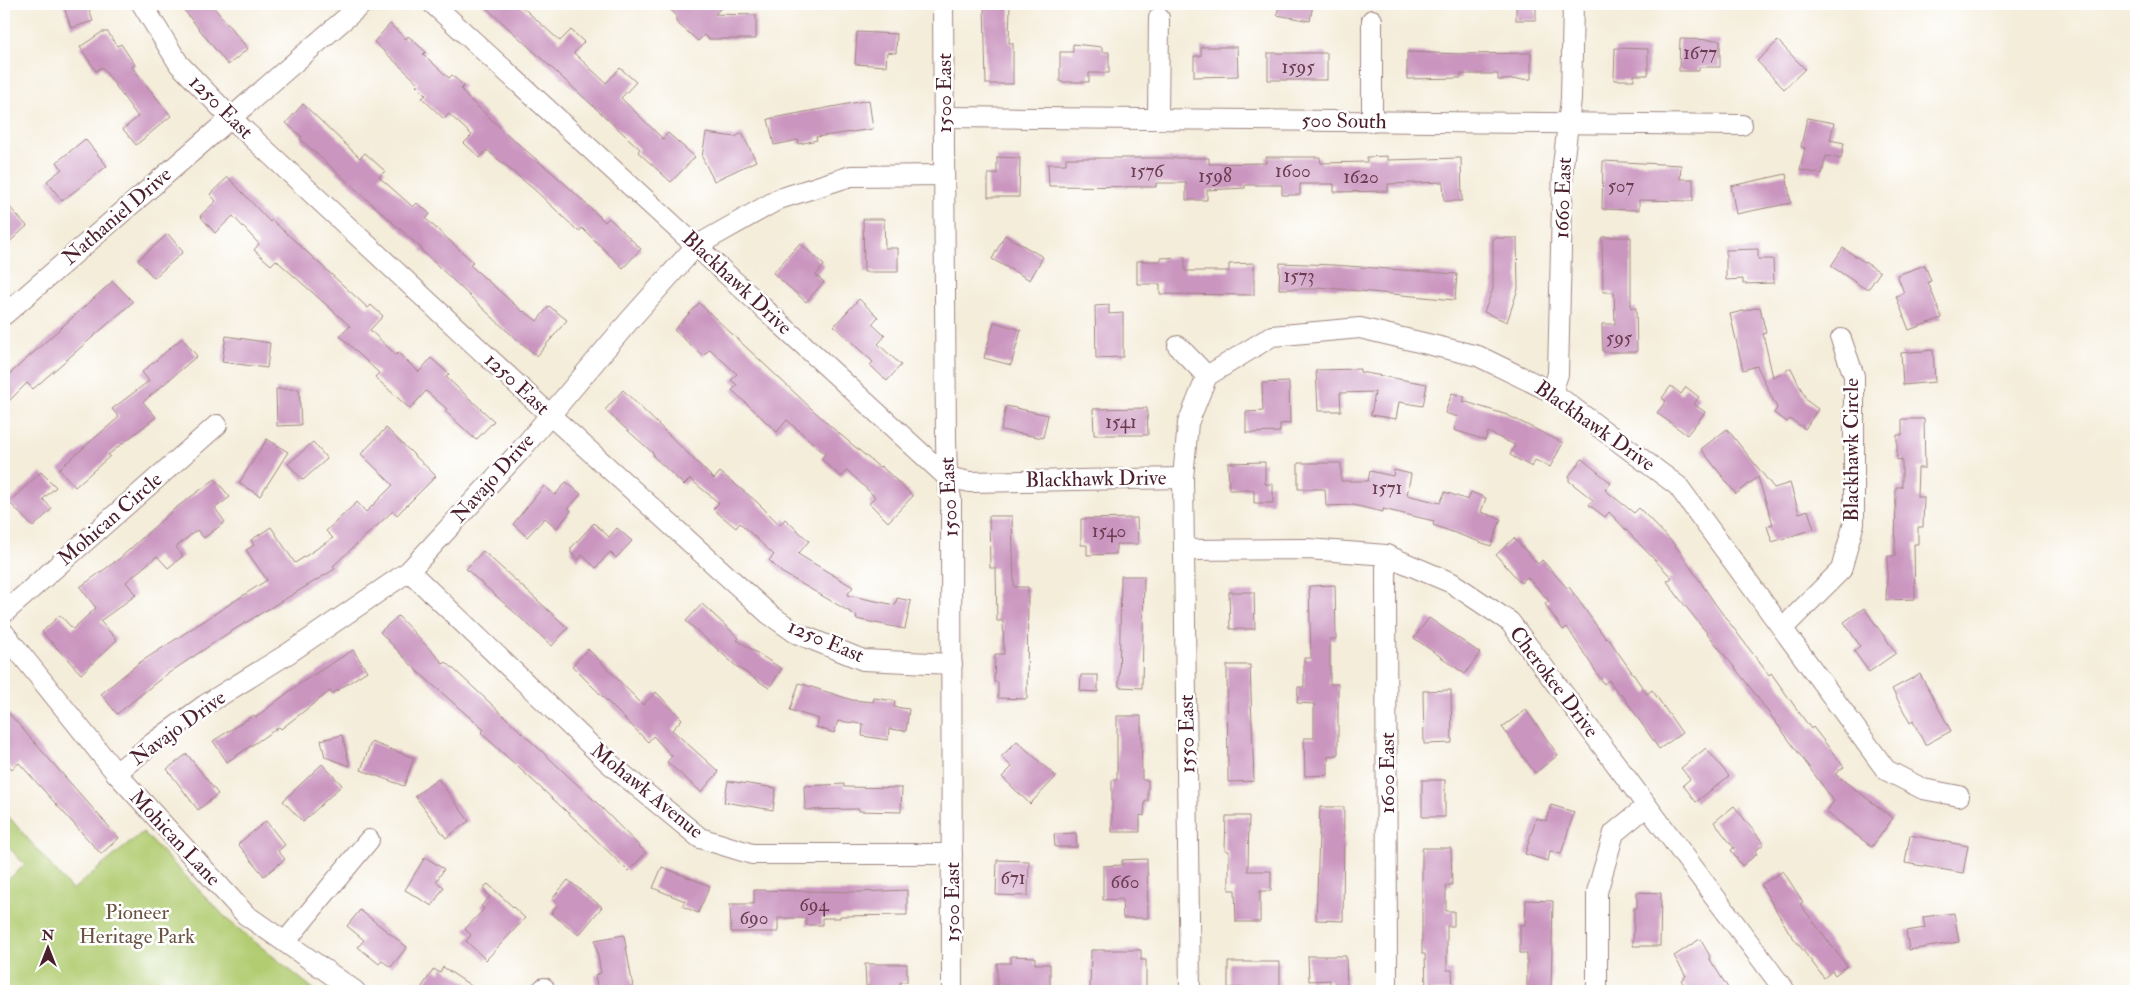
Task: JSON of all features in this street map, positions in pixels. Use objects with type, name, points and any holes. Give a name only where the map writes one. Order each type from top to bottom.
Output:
[{"type":"street","name":"1250 East","points":[[142,4],[179,64],[230,117],[550,415],[770,614],[796,632],[863,660],[952,664]]},
{"type":"street","name":"Nathaniel Drive","points":[[7,304],[362,4]]},
{"type":"street","name":"Blackhawk Drive","points":[[433,4],[947,477],[970,482],[1183,478],[1188,423],[1207,376],[1272,336],[1360,328],[1478,356],[1552,392],[1678,486],[1784,627],[1886,770],[1923,789],[1959,796]]},
{"type":"street","name":"1500 East","points":[[944,4],[947,477],[951,499],[952,991]]},
{"type":"street","name":"1660 East","points":[[1552,392],[1558,374],[1563,165],[1568,123],[1573,4]]},
{"type":"street","points":[[1158,119],[1159,18]]},
{"type":"street","points":[[1372,20],[1372,122]]},
{"type":"street","name":"500 South","points":[[945,117],[1742,125]]},
{"type":"street","name":"Navajo Drive","points":[[116,773],[205,705],[289,653],[409,571],[520,451],[696,246],[779,199],[850,176],[944,175]]},
{"type":"street","name":"Blackhawk Circle","points":[[1784,627],[1841,570],[1854,523],[1854,376],[1841,339]]},
{"type":"street","points":[[1178,346],[1207,376]]},
{"type":"street","name":"Mohican Circle","points":[[4,613],[217,425]]},
{"type":"street","name":"1550 East","points":[[1183,478],[1190,991]]},
{"type":"street","name":"Cherokee Drive","points":[[1185,550],[1308,550],[1386,555],[1452,583],[1510,622],[1786,991]]},
{"type":"street","name":"1600 East","points":[[1386,555],[1387,991]]},
{"type":"street","name":"Mohawk Avenue","points":[[409,571],[609,763],[700,838],[752,854],[952,854]]},
{"type":"street","name":"Mohican Lane","points":[[4,633],[116,773],[246,915],[356,991]]},
{"type":"street","points":[[1597,991],[1597,892],[1614,834],[1647,806]]},
{"type":"street","points":[[285,942],[369,840]]},
{"type":"green space","name":"Pioneer Heritage Park","points":[[9,817],[72,890],[143,832],[229,921],[316,991],[4,991],[4,883],[25,865],[4,842],[4,823]]},
{"type":"building","points":[[63,4],[87,4],[93,21],[71,28]]},
{"type":"building","points":[[179,4],[211,4],[248,49],[228,65]]},
{"type":"building","points":[[482,4],[519,4],[560,41],[571,30],[584,42],[574,53],[606,83],[620,68],[636,82],[621,98],[663,139],[668,133],[695,157],[671,182],[638,152],[640,149]]},
{"type":"building","points":[[664,4],[725,4],[715,14],[756,15],[756,39],[709,39],[704,35],[698,41],[676,22],[676,15]]},
{"type":"building","points":[[984,4],[1010,4],[1009,43],[1013,43],[1013,84],[986,84]]},
{"type":"building","points":[[1279,4],[1313,4],[1310,21],[1277,15]]},
{"type":"building","points":[[1516,4],[1536,4],[1536,20],[1516,20]]},
{"type":"building","points":[[390,24],[406,39],[408,36],[426,52],[423,54],[449,78],[452,75],[464,86],[461,89],[466,96],[605,222],[609,218],[641,249],[623,268],[582,228],[579,232],[536,191],[487,150],[480,158],[464,143],[472,135],[449,114],[444,119],[422,98],[426,95],[416,85],[418,83],[374,42]]},
{"type":"building","points":[[102,32],[108,32],[117,46],[121,44],[135,65],[132,67],[171,116],[136,145],[123,129],[138,117],[102,67],[96,71],[80,47]]},
{"type":"building","points":[[857,32],[897,34],[896,53],[887,52],[886,66],[855,64]]},
{"type":"building","points":[[1680,39],[1720,40],[1720,67],[1699,67],[1699,71],[1679,71]]},
{"type":"building","points":[[1778,41],[1805,69],[1784,89],[1757,61]]},
{"type":"building","points":[[1073,44],[1102,47],[1102,52],[1109,52],[1109,73],[1089,73],[1089,82],[1060,82],[1060,52],[1073,52]]},
{"type":"building","points":[[1201,47],[1237,47],[1238,76],[1194,77],[1194,56],[1201,56]]},
{"type":"building","points":[[1615,48],[1648,49],[1648,75],[1634,75],[1634,80],[1614,80]]},
{"type":"building","points":[[1407,52],[1461,54],[1531,53],[1531,79],[1498,80],[1498,74],[1461,74],[1461,78],[1407,79]]},
{"type":"building","points":[[1268,53],[1327,53],[1327,80],[1268,80]]},
{"type":"building","points":[[869,100],[873,129],[816,137],[817,140],[799,144],[798,140],[774,145],[768,119]]},
{"type":"building","points":[[303,104],[360,158],[365,153],[385,171],[379,177],[413,207],[417,203],[430,214],[426,219],[473,262],[470,265],[523,312],[537,321],[549,306],[567,320],[537,356],[507,331],[422,249],[300,139],[302,137],[286,123]]},
{"type":"building","points":[[1807,118],[1834,123],[1830,140],[1844,143],[1841,159],[1826,156],[1822,174],[1800,170],[1805,148],[1801,147]]},
{"type":"building","points":[[706,133],[735,137],[742,133],[756,161],[714,181],[702,157]]},
{"type":"building","points":[[85,139],[107,166],[62,201],[47,181],[62,169],[57,162]]},
{"type":"building","points":[[1387,156],[1387,160],[1461,158],[1462,201],[1444,201],[1443,182],[1388,184],[1388,191],[1334,192],[1334,184],[1300,184],[1300,195],[1282,195],[1282,185],[1245,185],[1245,188],[1207,190],[1207,200],[1186,200],[1186,183],[1156,183],[1156,187],[1049,186],[1048,164],[1066,164],[1066,158],[1209,158],[1209,164],[1266,163],[1266,157],[1320,157],[1321,163],[1367,162],[1367,157]]},
{"type":"building","points":[[997,157],[1020,158],[1019,197],[988,197],[988,174],[997,174]]},
{"type":"building","points":[[1603,161],[1681,165],[1680,179],[1693,179],[1693,201],[1639,200],[1639,210],[1602,209]]},
{"type":"building","points":[[1786,174],[1791,203],[1736,214],[1731,186]]},
{"type":"building","points":[[228,177],[270,222],[272,220],[368,308],[371,305],[383,316],[370,330],[396,355],[398,353],[419,372],[431,358],[449,374],[446,377],[494,421],[476,440],[445,411],[447,409],[426,391],[410,409],[375,377],[379,373],[340,336],[350,326],[276,260],[271,265],[254,250],[259,244],[233,216],[215,233],[200,216],[216,201],[210,194]]},
{"type":"building","points":[[4,201],[27,226],[4,247]]},
{"type":"building","points":[[863,219],[884,219],[885,248],[898,248],[898,272],[864,272]]},
{"type":"building","points":[[168,234],[183,252],[154,278],[138,260]]},
{"type":"building","points":[[1005,235],[1043,257],[1030,280],[992,259]]},
{"type":"building","points":[[1602,237],[1631,237],[1631,308],[1636,308],[1637,352],[1603,352],[1602,324],[1615,324],[1614,292],[1603,292]]},
{"type":"building","points":[[1493,238],[1517,238],[1518,289],[1507,322],[1484,312],[1493,289]]},
{"type":"building","points":[[800,243],[824,265],[816,275],[824,282],[806,302],[773,273]]},
{"type":"building","points":[[1843,248],[1880,272],[1869,288],[1864,288],[1831,266]]},
{"type":"building","points":[[1758,249],[1758,259],[1773,259],[1774,283],[1743,284],[1743,279],[1726,280],[1726,250]]},
{"type":"building","points":[[1185,257],[1185,271],[1229,271],[1229,264],[1254,263],[1254,295],[1160,294],[1160,284],[1137,284],[1137,261],[1161,261],[1161,258]]},
{"type":"building","points":[[1280,263],[1457,274],[1455,300],[1318,287],[1318,289],[1279,289]]},
{"type":"building","points":[[1925,265],[1931,281],[1928,282],[1942,318],[1909,330],[1896,296],[1904,293],[1897,275]]},
{"type":"building","points":[[113,281],[133,302],[33,389],[27,383],[4,406],[4,379]]},
{"type":"building","points":[[859,299],[878,317],[872,324],[885,336],[878,344],[901,365],[887,381],[870,365],[873,362],[834,326]]},
{"type":"building","points":[[699,303],[829,425],[879,467],[881,466],[913,496],[888,522],[869,503],[875,497],[847,470],[841,477],[821,459],[825,454],[787,420],[777,432],[732,390],[737,385],[731,380],[737,374],[710,349],[703,356],[674,330]]},
{"type":"building","points":[[1109,305],[1109,314],[1123,313],[1123,357],[1096,358],[1095,306]]},
{"type":"building","points":[[1760,307],[1766,333],[1763,334],[1773,377],[1791,368],[1807,401],[1818,409],[1805,429],[1790,419],[1787,422],[1774,413],[1777,408],[1757,366],[1743,370],[1730,314]]},
{"type":"building","points":[[994,322],[1021,330],[1011,365],[984,358]]},
{"type":"building","points":[[226,336],[270,343],[267,368],[222,362]]},
{"type":"building","points":[[182,338],[197,356],[143,402],[156,417],[108,455],[110,456],[75,487],[59,469],[119,417],[112,409],[149,381],[142,372]]},
{"type":"building","points":[[1933,350],[1935,382],[1903,385],[1901,353]]},
{"type":"building","points":[[1360,369],[1360,372],[1427,384],[1423,406],[1399,402],[1396,419],[1371,415],[1375,392],[1340,393],[1341,411],[1318,411],[1316,370]]},
{"type":"building","points":[[1289,382],[1290,423],[1280,424],[1280,432],[1246,433],[1246,412],[1263,411],[1262,383]]},
{"type":"building","points":[[1671,386],[1681,394],[1686,387],[1699,397],[1694,404],[1705,412],[1687,435],[1657,413],[1666,401],[1662,398]]},
{"type":"building","points":[[276,389],[299,389],[301,425],[277,426]]},
{"type":"building","points":[[623,390],[714,479],[720,472],[757,502],[780,525],[785,519],[809,541],[798,554],[853,587],[847,595],[895,605],[897,598],[911,601],[905,629],[856,619],[857,616],[781,572],[769,560],[774,555],[740,523],[736,528],[713,509],[719,503],[690,479],[684,485],[653,456],[654,454],[605,410]]},
{"type":"building","points":[[1452,393],[1465,397],[1463,401],[1507,415],[1563,443],[1550,467],[1535,460],[1532,467],[1510,455],[1515,445],[1488,432],[1485,440],[1454,430],[1458,417],[1445,413]]},
{"type":"building","points":[[1006,406],[1048,415],[1043,438],[1001,430]]},
{"type":"building","points":[[1147,408],[1148,435],[1094,435],[1093,409]]},
{"type":"building","points":[[1902,419],[1924,419],[1925,468],[1918,468],[1917,497],[1924,497],[1923,527],[1918,527],[1918,544],[1914,544],[1915,599],[1886,600],[1888,556],[1895,556],[1896,487],[1902,487],[1902,459],[1897,460],[1897,435],[1902,435]]},
{"type":"building","points":[[386,428],[436,476],[397,515],[393,511],[333,566],[335,569],[230,632],[163,677],[117,714],[101,694],[139,663],[267,580],[246,550],[254,545],[251,540],[271,527],[295,563],[333,538],[326,531],[357,502],[366,512],[393,485],[361,454]]},
{"type":"building","points":[[1727,429],[1774,488],[1790,483],[1799,513],[1808,510],[1814,529],[1772,542],[1767,526],[1773,524],[1758,477],[1736,494],[1701,449]]},
{"type":"building","points":[[267,439],[288,452],[260,496],[239,483]]},
{"type":"building","points":[[313,442],[327,459],[303,480],[288,464]]},
{"type":"building","points":[[1582,459],[1611,483],[1605,490],[1634,513],[1639,508],[1676,546],[1716,605],[1769,675],[1771,673],[1811,729],[1813,727],[1844,767],[1835,774],[1893,818],[1872,847],[1826,812],[1834,801],[1746,682],[1679,598],[1667,581],[1672,578],[1609,512],[1605,517],[1589,505],[1593,500],[1569,481],[1569,476]]},
{"type":"building","points":[[1265,462],[1265,484],[1273,484],[1273,503],[1254,503],[1254,490],[1229,490],[1228,463]]},
{"type":"building","points":[[1298,463],[1341,463],[1341,481],[1368,481],[1370,471],[1393,476],[1394,470],[1411,474],[1407,495],[1440,503],[1445,492],[1468,500],[1471,492],[1486,498],[1481,512],[1501,519],[1491,546],[1433,525],[1434,521],[1383,509],[1383,512],[1353,505],[1326,506],[1325,489],[1298,489]]},
{"type":"building","points":[[41,472],[56,487],[43,499],[52,509],[33,527],[9,502]]},
{"type":"building","points":[[215,479],[230,497],[215,508],[225,522],[204,538],[197,530],[176,547],[183,556],[168,568],[157,556],[126,582],[136,595],[100,621],[117,640],[81,674],[42,632],[60,615],[73,629],[96,608],[80,587],[119,559],[173,510]]},
{"type":"building","points":[[566,482],[581,494],[569,508],[571,511],[557,528],[545,518],[527,537],[513,524],[544,486],[555,495]]},
{"type":"building","points":[[989,516],[1012,516],[1014,587],[1028,587],[1027,699],[998,698],[998,682],[994,682],[995,654],[1004,654],[1003,621],[997,621],[996,568],[990,568]]},
{"type":"building","points":[[1137,518],[1138,544],[1116,544],[1116,554],[1087,555],[1087,545],[1081,545],[1081,519]]},
{"type":"building","points":[[594,523],[609,537],[617,528],[632,541],[616,558],[610,552],[596,568],[582,555],[578,560],[571,553],[571,548]]},
{"type":"building","points":[[1514,538],[1538,564],[1542,560],[1567,588],[1569,587],[1647,694],[1652,690],[1682,733],[1659,749],[1621,693],[1619,695],[1609,680],[1604,684],[1567,627],[1563,630],[1545,604],[1549,601],[1527,577],[1521,583],[1496,555]]},
{"type":"building","points":[[483,551],[568,628],[552,646],[466,569]]},
{"type":"building","points":[[1121,576],[1144,576],[1142,688],[1119,687]]},
{"type":"building","points":[[1335,585],[1336,639],[1330,639],[1330,684],[1338,684],[1338,755],[1328,756],[1328,775],[1305,776],[1304,738],[1314,738],[1314,704],[1297,703],[1298,687],[1304,687],[1304,658],[1311,658],[1309,586]]},
{"type":"building","points":[[1229,592],[1254,592],[1255,629],[1230,629]]},
{"type":"building","points":[[702,604],[739,638],[737,640],[782,669],[769,688],[736,666],[686,621]]},
{"type":"building","points":[[1864,608],[1896,653],[1869,672],[1854,651],[1860,646],[1844,622]]},
{"type":"building","points":[[398,616],[444,664],[446,662],[596,802],[646,853],[628,871],[578,822],[481,733],[484,730],[416,670],[380,632]]},
{"type":"building","points":[[1429,618],[1480,653],[1465,674],[1414,638]]},
{"type":"building","points":[[588,649],[643,705],[656,692],[682,719],[672,730],[719,772],[701,792],[667,762],[672,756],[653,736],[648,742],[572,666]]},
{"type":"building","points":[[353,650],[367,671],[332,694],[330,691],[281,729],[279,727],[227,762],[213,741],[254,715],[256,717],[302,682]]},
{"type":"building","points":[[1227,665],[1250,665],[1254,781],[1228,782]]},
{"type":"building","points":[[1920,674],[1951,731],[1925,745],[1913,721],[1910,723],[1892,689]]},
{"type":"building","points":[[1081,675],[1098,675],[1098,692],[1080,691]]},
{"type":"building","points":[[799,683],[852,700],[873,702],[874,698],[895,701],[894,707],[909,709],[906,731],[889,729],[888,740],[862,736],[863,724],[838,721],[834,733],[816,727],[819,719],[790,710]]},
{"type":"building","points":[[1451,690],[1452,743],[1424,744],[1423,691]]},
{"type":"building","points":[[4,708],[119,838],[101,854],[19,763],[12,769],[4,760]]},
{"type":"building","points":[[1526,710],[1558,755],[1535,773],[1502,727]]},
{"type":"building","points":[[1117,716],[1141,716],[1142,780],[1148,780],[1148,802],[1145,801],[1144,816],[1140,815],[1140,832],[1112,832],[1112,780],[1117,780]]},
{"type":"building","points":[[342,735],[350,766],[325,757],[321,740]]},
{"type":"building","points":[[1017,741],[1056,777],[1030,804],[1002,777],[1012,767],[1001,757]]},
{"type":"building","points":[[371,742],[414,758],[404,786],[361,770]]},
{"type":"building","points":[[1706,748],[1729,776],[1696,802],[1683,785],[1690,779],[1681,768]]},
{"type":"building","points":[[187,754],[218,794],[198,810],[167,769]]},
{"type":"building","points":[[322,764],[342,785],[303,822],[283,801]]},
{"type":"building","points":[[438,779],[469,821],[446,838],[415,796]]},
{"type":"building","points":[[1422,780],[1445,780],[1445,817],[1422,817]]},
{"type":"building","points":[[728,781],[776,788],[773,810],[724,802]]},
{"type":"building","points":[[844,784],[844,787],[902,788],[901,812],[859,811],[859,809],[805,810],[804,786]]},
{"type":"building","points":[[1551,805],[1574,812],[1561,854],[1550,851],[1548,861],[1525,854],[1536,818],[1546,821]]},
{"type":"building","points":[[1734,806],[1764,844],[1755,851],[1757,854],[1742,866],[1731,850],[1734,848],[1714,822]]},
{"type":"building","points":[[1320,807],[1344,807],[1343,921],[1316,920]]},
{"type":"building","points":[[1226,816],[1249,816],[1248,871],[1271,871],[1271,891],[1260,891],[1260,922],[1236,922],[1235,890],[1229,890],[1229,851],[1225,850]]},
{"type":"building","points":[[266,821],[285,845],[278,851],[285,859],[264,876],[238,844]]},
{"type":"building","points":[[1076,833],[1077,847],[1055,847],[1054,834]]},
{"type":"building","points":[[1910,835],[1968,846],[1963,873],[1905,863]]},
{"type":"building","points":[[1422,848],[1451,848],[1452,885],[1446,885],[1446,911],[1454,911],[1454,926],[1447,926],[1447,970],[1452,970],[1453,991],[1426,991],[1425,954],[1422,954]]},
{"type":"building","points":[[425,857],[444,869],[436,882],[444,887],[432,906],[405,890]]},
{"type":"building","points":[[1147,859],[1148,918],[1123,918],[1122,899],[1103,900],[1103,866],[1122,865],[1122,860]]},
{"type":"building","points":[[997,860],[1029,861],[1028,896],[996,895]]},
{"type":"building","points":[[662,867],[710,886],[698,913],[682,906],[685,901],[653,888]]},
{"type":"building","points":[[1783,871],[1803,902],[1800,904],[1847,966],[1835,975],[1832,971],[1824,978],[1789,932],[1761,885]]},
{"type":"building","points":[[568,880],[602,907],[579,935],[551,913],[558,904],[552,899]]},
{"type":"building","points":[[488,884],[525,918],[486,960],[466,941],[471,935],[465,929],[484,909],[481,906],[490,897],[483,888]]},
{"type":"building","points":[[754,890],[859,892],[907,890],[907,915],[822,918],[822,925],[806,925],[806,918],[778,918],[778,932],[731,932],[730,904],[754,904]]},
{"type":"building","points":[[1637,892],[1661,893],[1660,946],[1633,946],[1634,908],[1637,908]]},
{"type":"building","points":[[1526,900],[1553,901],[1551,991],[1527,991],[1527,953],[1520,953],[1520,925],[1525,925]]},
{"type":"building","points":[[360,910],[407,947],[391,967],[382,961],[379,964],[358,947],[364,940],[347,926]]},
{"type":"building","points":[[1954,913],[1959,942],[1909,950],[1906,931],[1925,928],[1923,917]]},
{"type":"building","points":[[624,935],[633,987],[598,991],[595,975],[601,973],[595,940]]},
{"type":"building","points":[[1700,939],[1710,956],[1709,958],[1730,991],[1688,991],[1681,980],[1686,976],[1674,956]]},
{"type":"building","points":[[1091,950],[1141,950],[1141,960],[1146,960],[1146,990],[1090,990]]},
{"type":"building","points":[[1011,956],[1035,957],[1035,964],[1050,964],[1050,988],[997,988],[997,963],[1011,963]]},
{"type":"building","points":[[1308,956],[1346,956],[1347,989],[1330,989],[1330,980],[1309,981]]},
{"type":"building","points":[[1228,962],[1280,962],[1280,987],[1228,988]]},
{"type":"building","points":[[865,964],[907,964],[907,982],[900,982],[900,991],[875,991],[875,986],[866,986]]},
{"type":"building","points":[[443,967],[479,991],[419,991],[434,969],[440,973]]}]
